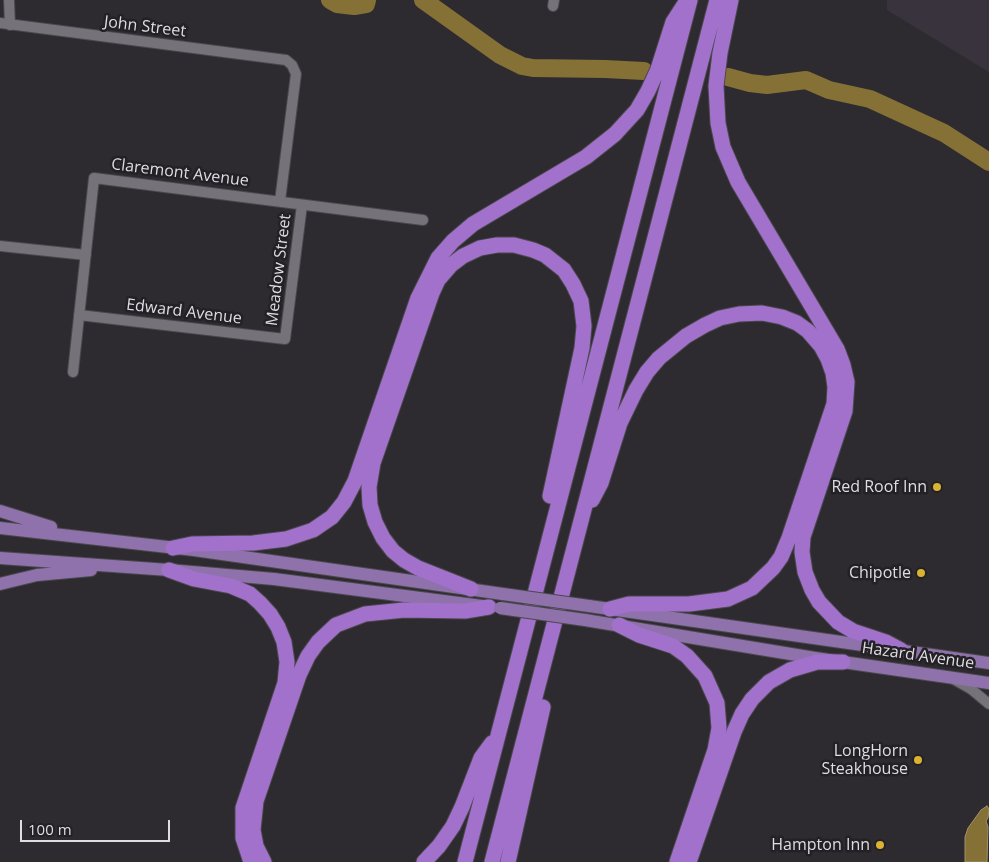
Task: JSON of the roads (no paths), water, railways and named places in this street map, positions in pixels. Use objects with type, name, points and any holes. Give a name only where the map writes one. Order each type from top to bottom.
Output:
[{"type":"highway","points":[[465,862],[689,0]]},
{"type":"highway","points":[[172,548],[192,544],[253,543],[286,539],[313,530],[332,517],[344,502],[354,482],[418,298],[438,258],[453,241],[473,224],[586,157],[606,143],[624,126],[637,110],[648,91],[658,69],[673,22],[689,0]]},
{"type":"highway","points":[[492,862],[717,0]]},
{"type":"highway","points":[[731,0],[720,52],[716,86],[718,123],[723,146],[738,182],[837,349],[847,382],[845,411],[804,532],[802,552],[804,567],[815,596],[833,618],[853,631],[886,642],[901,650]]},
{"type":"highway","points":[[471,589],[418,568],[393,551],[383,538],[375,522],[370,505],[369,487],[373,463],[438,280],[451,265],[463,256],[480,248],[514,245],[545,255],[564,270],[581,301],[584,316],[583,336],[550,495],[552,526]]},
{"type":"highway","points":[[582,514],[599,488],[618,428],[636,390],[647,372],[659,358],[686,336],[705,324],[720,318],[739,314],[762,313],[782,317],[797,323],[808,331],[821,346],[828,359],[834,378],[835,396],[789,538],[781,557],[773,568],[752,588],[728,599],[689,604],[629,604],[610,609]]},
{"type":"highway","points":[[169,570],[194,579],[231,586],[250,594],[270,614],[284,642],[287,662],[284,682],[243,808],[243,838],[251,862]]},
{"type":"highway","points":[[264,862],[256,846],[253,830],[256,801],[300,675],[308,656],[318,642],[336,625],[364,614],[404,610],[465,611],[494,607]]},
{"type":"highway","points":[[619,625],[683,652],[705,676],[717,703],[720,719],[717,742],[677,862]]},
{"type":"highway","points":[[690,862],[734,732],[742,714],[752,699],[769,682],[790,670],[817,662],[843,662]]},
{"type":"highway","points":[[508,862],[543,707],[541,676]]},
{"type":"highway","points":[[424,862],[439,846],[453,826],[466,799],[481,758],[497,738]]},
{"type":"main road","points":[[0,511],[77,536]]},
{"type":"main road","points":[[0,528],[77,536]]},
{"type":"main road","name":"Hazard Avenue","points":[[77,536],[471,589],[989,663]]},
{"type":"main road","name":"Hazard Avenue","points":[[0,558],[112,565],[311,583],[619,625],[843,662],[989,683]]},
{"type":"main road","points":[[0,584],[37,575],[88,571],[112,565]]},
{"type":"street","points":[[5,24],[9,0]]},
{"type":"street","name":"John Street","points":[[5,24],[286,60]]},
{"type":"street","name":"Meadow Street","points":[[280,201],[296,74],[292,65],[286,60]]},
{"type":"street","name":"Claremont Avenue","points":[[86,254],[94,178],[423,220]]},
{"type":"street","name":"Meadow Street","points":[[285,339],[302,205]]},
{"type":"street","points":[[0,246],[86,254],[73,372]]},
{"type":"street","name":"Edward Avenue","points":[[79,315],[285,339]]},
{"type":"street","points":[[947,677],[964,685],[989,704]]},
{"type":"waterway","points":[[330,0],[337,4],[354,6],[366,4],[367,0]]},
{"type":"waterway","points":[[423,0],[500,55],[522,66],[533,68],[644,71]]},
{"type":"waterway","points":[[728,77],[767,85],[806,80],[829,90],[870,99],[944,133],[989,162]]},
{"type":"place","name":"Red Roof Inn","points":[[937,487]]},
{"type":"place","name":"Chipotle","points":[[921,573]]},
{"type":"place","name":"LongHorn Steakhouse","points":[[918,760]]},
{"type":"place","name":"Hampton Inn","points":[[880,845]]}]
